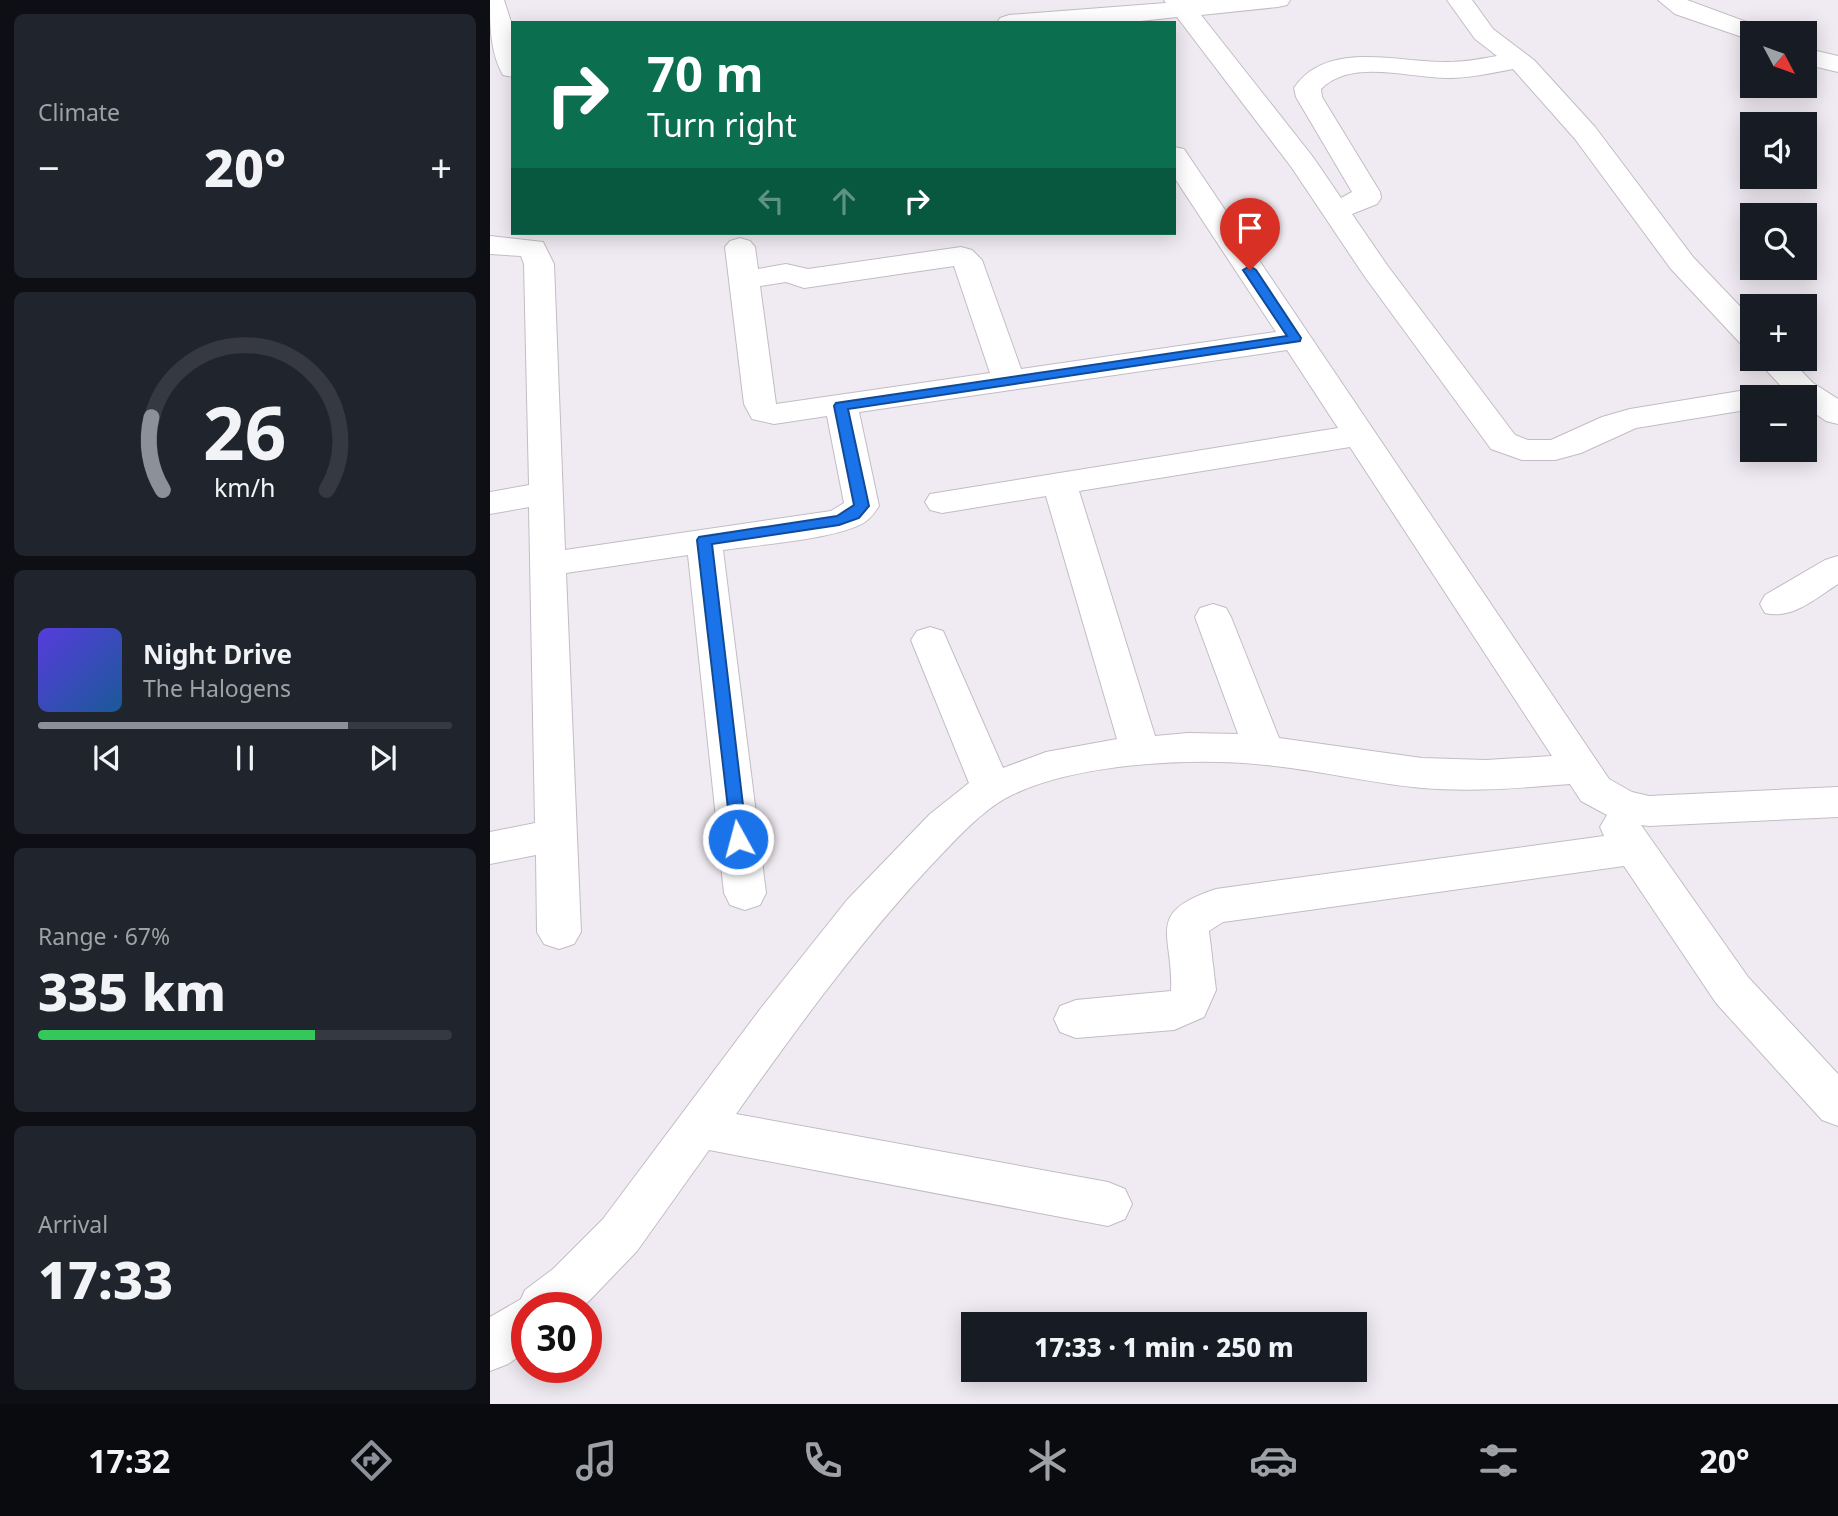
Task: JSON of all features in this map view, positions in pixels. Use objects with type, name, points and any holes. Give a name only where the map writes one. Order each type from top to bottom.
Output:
[{"type":"street","points":[[492,0],[511,66]]},
{"type":"street","points":[[1025,21],[1179,5],[1278,0]]},
{"type":"street","points":[[1459,0],[1484,34],[1518,61],[1585,133],[1682,263],[1740,324]]},
{"type":"street","points":[[1670,0],[1684,9],[1740,28]]},
{"type":"street","points":[[1179,5],[1303,163],[1503,442],[1519,450],[1535,452],[1575,444],[1627,420],[1740,401]]},
{"type":"street","points":[[1817,59],[1838,64]]},
{"type":"street","points":[[1335,211],[1362,202],[1367,198],[1366,192],[1309,97],[1307,88],[1312,80],[1334,70],[1364,65],[1444,70],[1518,61]]},
{"type":"street","points":[[490,71],[511,69]]},
{"type":"street","points":[[1176,158],[1588,780],[1732,990],[1838,1105]]},
{"type":"street","points":[[490,245],[533,248],[539,264],[559,932]]},
{"type":"street","points":[[740,247],[760,404],[764,412],[774,414],[1295,338]]},
{"type":"street","points":[[744,279],[786,273],[804,279],[958,255],[967,260],[1009,381]]},
{"type":"street","points":[[1784,371],[1797,385]]},
{"type":"street","points":[[1817,400],[1838,414]]},
{"type":"street","points":[[549,564],[839,520],[853,514],[862,506],[841,406]]},
{"type":"street","points":[[942,502],[1359,435]]},
{"type":"street","points":[[1059,483],[1140,751]]},
{"type":"street","points":[[490,503],[546,493]]},
{"type":"street","points":[[704,540],[744,893]]},
{"type":"street","points":[[1778,604],[1838,568]]},
{"type":"street","points":[[1213,617],[1264,750]]},
{"type":"street","points":[[930,640],[991,788]]},
{"type":"street","points":[[559,1292],[620,1235],[777,1021],[862,912],[944,825],[991,788],[1046,767],[1140,751],[1188,747],[1264,750],[1422,773],[1588,780],[1622,804],[1649,811],[1838,802]]},
{"type":"street","points":[[490,848],[557,835]]},
{"type":"street","points":[[1076,1019],[1174,1011],[1188,1003],[1194,990],[1187,925],[1199,914],[1216,906],[1635,848]]},
{"type":"street","points":[[700,1128],[1108,1204]]},
{"type":"street","points":[[490,1346],[511,1332]]},
{"type":"route","points":[[738,839],[704,540],[839,520],[853,514],[862,506],[841,406],[1295,338],[1250,270]]}]
